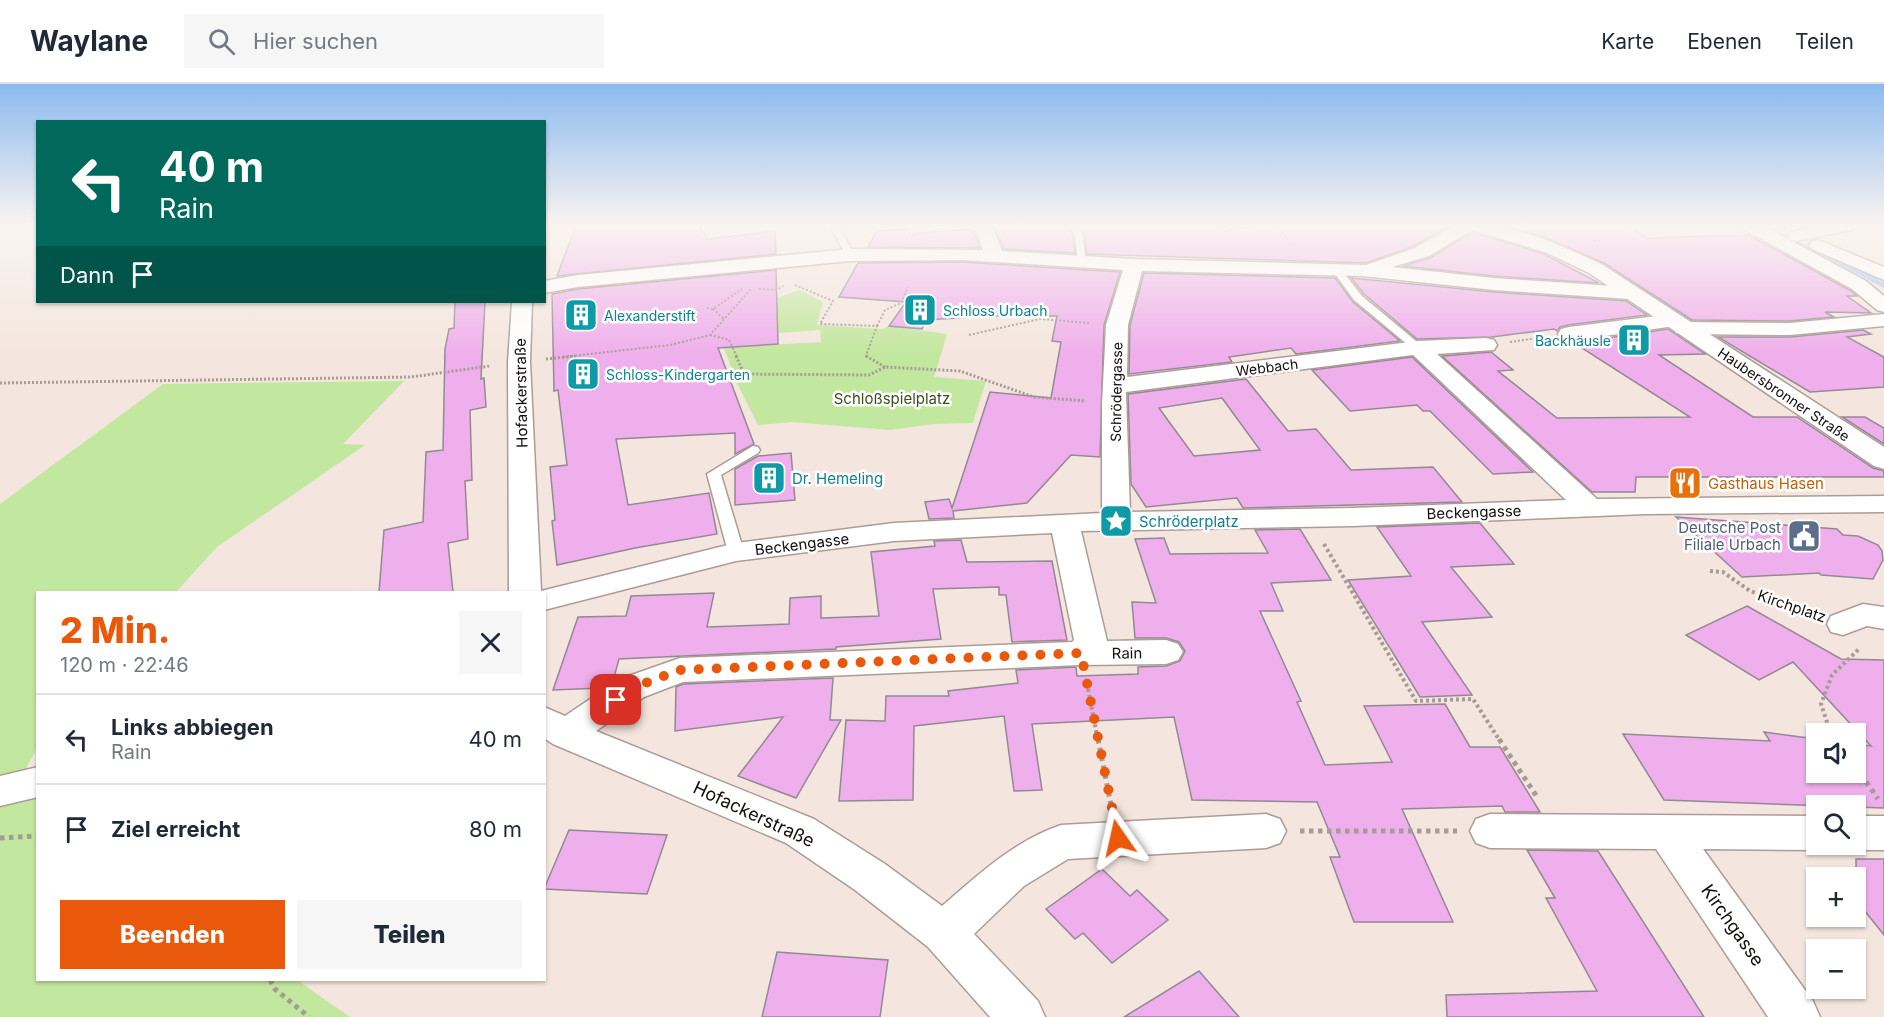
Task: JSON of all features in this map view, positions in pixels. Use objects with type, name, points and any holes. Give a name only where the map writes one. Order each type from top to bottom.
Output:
[{"type":"street","points":[[546,287],[578,281],[698,270]]},
{"type":"street","name":"Schrödergasse","points":[[1116,521],[1117,324],[1133,270]]},
{"type":"street","points":[[1314,270],[1362,270],[1494,284],[1629,294]]},
{"type":"street","name":"Haubersbronner Straße","points":[[1597,270],[1629,294],[1679,324],[1884,460]]},
{"type":"street","points":[[1831,270],[1859,285],[1884,306]]},
{"type":"street","name":"Hofackerstraße","points":[[522,303],[519,362],[525,591]]},
{"type":"street","name":"Haubersbronner Straße","points":[[1679,324],[1790,329],[1884,321]]},
{"type":"street","points":[[1569,334],[1679,324]]},
{"type":"street","name":"Webbach","points":[[1115,394],[1418,348],[1486,345]]},
{"type":"street","points":[[1418,348],[1590,508]]},
{"type":"street","points":[[1873,505],[1884,525]]},
{"type":"street","name":"Beckengasse","points":[[546,600],[736,552],[894,532],[1116,521],[1305,518],[1590,508],[1873,505]]},
{"type":"street","points":[[1065,524],[1091,642],[1081,653]]},
{"type":"street","name":"Rain","points":[[556,727],[632,688],[680,670],[1081,653],[1166,652]]},
{"type":"street","name":"Hofackerstraße","points":[[556,727],[800,831],[870,877],[944,933],[1021,1017]]},
{"type":"street","points":[[0,791],[36,782]]},
{"type":"street","points":[[944,933],[1009,873],[1061,842],[1266,831]]},
{"type":"street","points":[[1490,831],[1669,834],[1806,833]]},
{"type":"street","points":[[1866,833],[1884,833]]},
{"type":"street","name":"Kirchgasse","points":[[1669,834],[1796,1017]]},
{"type":"lane","points":[[1337,270],[1358,298],[1418,348]]},
{"type":"lane","points":[[736,552],[714,474],[753,450]]},
{"type":"path","points":[[790,283],[833,301],[820,324],[877,326]]},
{"type":"path","points":[[710,335],[752,289],[746,287],[713,309]]},
{"type":"path","points":[[908,287],[901,303],[885,310],[866,356],[885,367],[960,371],[1034,397],[1115,394]]},
{"type":"path","points":[[707,308],[713,309],[724,319]]},
{"type":"path","points":[[969,335],[1040,319],[1117,324]]},
{"type":"path","points":[[1486,345],[1569,334]]},
{"type":"path","points":[[0,382],[411,377],[670,345],[710,335],[729,340],[744,374],[869,375],[885,367]]},
{"type":"path","points":[[1317,534],[1416,701],[1473,699],[1561,832]]},
{"type":"path","name":"Kirchplatz","points":[[1710,571],[1723,572],[1750,591],[1865,628]]},
{"type":"path","points":[[1827,723],[1821,704],[1832,675],[1865,628]]},
{"type":"path","points":[[1081,653],[1118,838]]},
{"type":"path","points":[[1866,781],[1884,806]]},
{"type":"path","points":[[1266,831],[1490,831]]},
{"type":"path","points":[[0,838],[36,836]]},
{"type":"path","points":[[271,981],[275,989],[309,1017]]},
{"type":"green space","name":"Schloßspielplatz","points":[[800,290],[823,302],[817,325],[882,329],[889,326],[947,334],[934,377],[986,381],[973,423],[934,424],[890,430],[792,422],[758,425],[738,385],[721,340],[751,308],[751,346],[821,342],[820,330],[777,333],[777,298]]},
{"type":"green space","points":[[404,381],[343,444],[365,445],[217,547],[177,591],[36,591],[36,750],[24,772],[0,777],[0,504],[163,384]]},
{"type":"green space","points":[[36,789],[36,981],[298,981],[350,1017],[0,1017],[0,798]]},
{"type":"building","points":[[559,270],[621,270],[557,276]]},
{"type":"building","points":[[776,270],[778,344],[718,348],[754,444],[735,454],[735,433],[616,439],[628,505],[709,493],[717,534],[635,548],[557,565],[552,521],[555,520],[550,467],[567,465],[558,390],[554,391],[552,294],[578,289]]},
{"type":"building","points":[[854,270],[1081,270],[1120,272],[1104,325],[1100,457],[1071,455],[1027,503],[953,511],[954,518],[929,519],[925,502],[949,499],[952,508],[990,392],[1051,398],[1061,342],[1052,341],[1057,316],[987,316],[927,320],[922,329],[889,326],[906,302],[839,297]]},
{"type":"building","points":[[1435,270],[1573,270],[1599,283]]},
{"type":"building","points":[[1614,270],[1812,270],[1851,291],[1857,296],[1847,296],[1871,313],[1825,312],[1834,317],[1790,321],[1692,320]]},
{"type":"building","points":[[1144,273],[1335,278],[1353,302],[1400,341],[1296,354],[1291,348],[1229,357],[1232,362],[1129,374],[1130,325]]},
{"type":"building","points":[[1351,278],[1494,292],[1626,301],[1647,315],[1568,325],[1560,327],[1557,331],[1554,329],[1492,337],[1417,339],[1364,294]]},
{"type":"building","points":[[455,303],[485,303],[481,379],[484,378],[486,407],[470,410],[472,480],[465,481],[468,539],[448,543],[453,591],[379,591],[384,530],[423,522],[426,452],[443,450],[445,349],[449,329],[454,328]]},
{"type":"building","points":[[1668,329],[1705,354],[1659,355],[1753,417],[1797,417],[1873,468],[1884,471],[1884,477],[1636,477],[1635,492],[1592,492],[1442,356],[1491,352],[1513,370],[1498,371],[1557,418],[1690,417],[1574,343]]},
{"type":"building","points":[[1863,330],[1871,334],[1847,337],[1884,357],[1884,387],[1810,392],[1718,337],[1790,337]]},
{"type":"building","points":[[1412,357],[1533,472],[1493,474],[1430,411],[1423,411],[1417,405],[1350,411],[1312,370]]},
{"type":"building","points":[[1246,379],[1288,431],[1316,429],[1351,470],[1433,467],[1462,502],[1243,508],[1237,498],[1146,507],[1131,484],[1128,394]],"holes":[[[1222,398],[1260,450],[1194,456],[1159,408]]]},
{"type":"building","points":[[1842,417],[1865,417],[1884,428],[1884,444]]},
{"type":"building","name":"Dr. Hemeling","points":[[791,453],[795,500],[735,505],[735,469],[758,456]]},
{"type":"building","points":[[1676,517],[1837,529],[1843,535],[1858,536],[1878,545],[1882,551],[1883,560],[1873,579],[1819,573],[1742,577]]},
{"type":"building","points":[[1480,523],[1514,564],[1451,567],[1492,617],[1422,622],[1472,695],[1420,697],[1348,580],[1411,576],[1377,527]]},
{"type":"building","points":[[1300,529],[1331,580],[1271,583],[1283,611],[1260,611],[1301,701],[1297,702],[1325,765],[1392,762],[1364,706],[1445,704],[1470,747],[1500,747],[1540,812],[1505,812],[1502,806],[1402,809],[1453,922],[1354,922],[1330,857],[1340,857],[1317,802],[1192,800],[1174,717],[1032,724],[1042,790],[1014,791],[1004,716],[914,726],[913,800],[839,801],[846,720],[885,721],[886,696],[949,696],[948,691],[1018,683],[1016,670],[1076,667],[1077,676],[1138,674],[1138,667],[1166,666],[1180,661],[1185,651],[1179,642],[1166,638],[1135,638],[1132,602],[1156,603],[1135,539],[1164,538],[1170,554],[1268,553],[1255,530]]},
{"type":"building","points":[[961,540],[967,562],[1052,561],[1067,640],[1012,642],[1006,595],[999,595],[999,587],[933,589],[941,639],[836,647],[836,649],[619,659],[613,681],[602,688],[553,690],[578,617],[626,616],[631,596],[714,593],[707,627],[789,624],[790,598],[821,596],[821,618],[879,616],[871,552],[935,546],[934,541]]},
{"type":"building","points":[[1747,606],[1841,659],[1884,660],[1884,808],[1866,807],[1866,795],[1806,795],[1806,805],[1664,800],[1623,734],[1770,741],[1764,732],[1806,738],[1806,783],[1866,783],[1866,745],[1871,746],[1866,741],[1866,723],[1850,723],[1793,662],[1759,680],[1686,635]]},
{"type":"building","points":[[833,678],[830,720],[841,720],[796,798],[738,776],[783,717],[675,731],[676,687],[683,684]]},
{"type":"building","points":[[569,830],[667,835],[647,894],[546,889]]},
{"type":"building","points":[[1527,850],[1598,851],[1704,1017],[1447,1017],[1446,995],[1597,991],[1546,898],[1555,898]]},
{"type":"building","points":[[1856,859],[1884,859],[1884,935],[1866,912],[1866,867],[1856,867]]},
{"type":"building","points":[[1102,869],[1130,896],[1137,890],[1168,920],[1112,963],[1083,933],[1075,939],[1046,909]]},
{"type":"building","points":[[777,952],[888,960],[880,1017],[762,1017]]},
{"type":"building","points":[[1199,971],[1239,1017],[1124,1017]]},
{"type":"waterway","points":[[1854,270],[1884,286]]},
{"type":"place","name":"Schloss Urbach","points":[[920,310]]},
{"type":"place","name":"Alexanderstift","points":[[581,315]]},
{"type":"place","name":"Backhäusle","points":[[1634,340]]},
{"type":"place","name":"Schloss-Kindergarten","points":[[583,374]]},
{"type":"place","name":"Dr. Hemeling","points":[[769,478]]},
{"type":"place","name":"Gasthaus Hasen","points":[[1685,483]]},
{"type":"place","name":"Schröderplatz","points":[[1116,521]]},
{"type":"place","name":"Deutsche Post Filiale Urbach","points":[[1804,536]]},
{"type":"route","points":[[616,700],[632,688],[680,670],[1081,653],[1118,838]]}]
